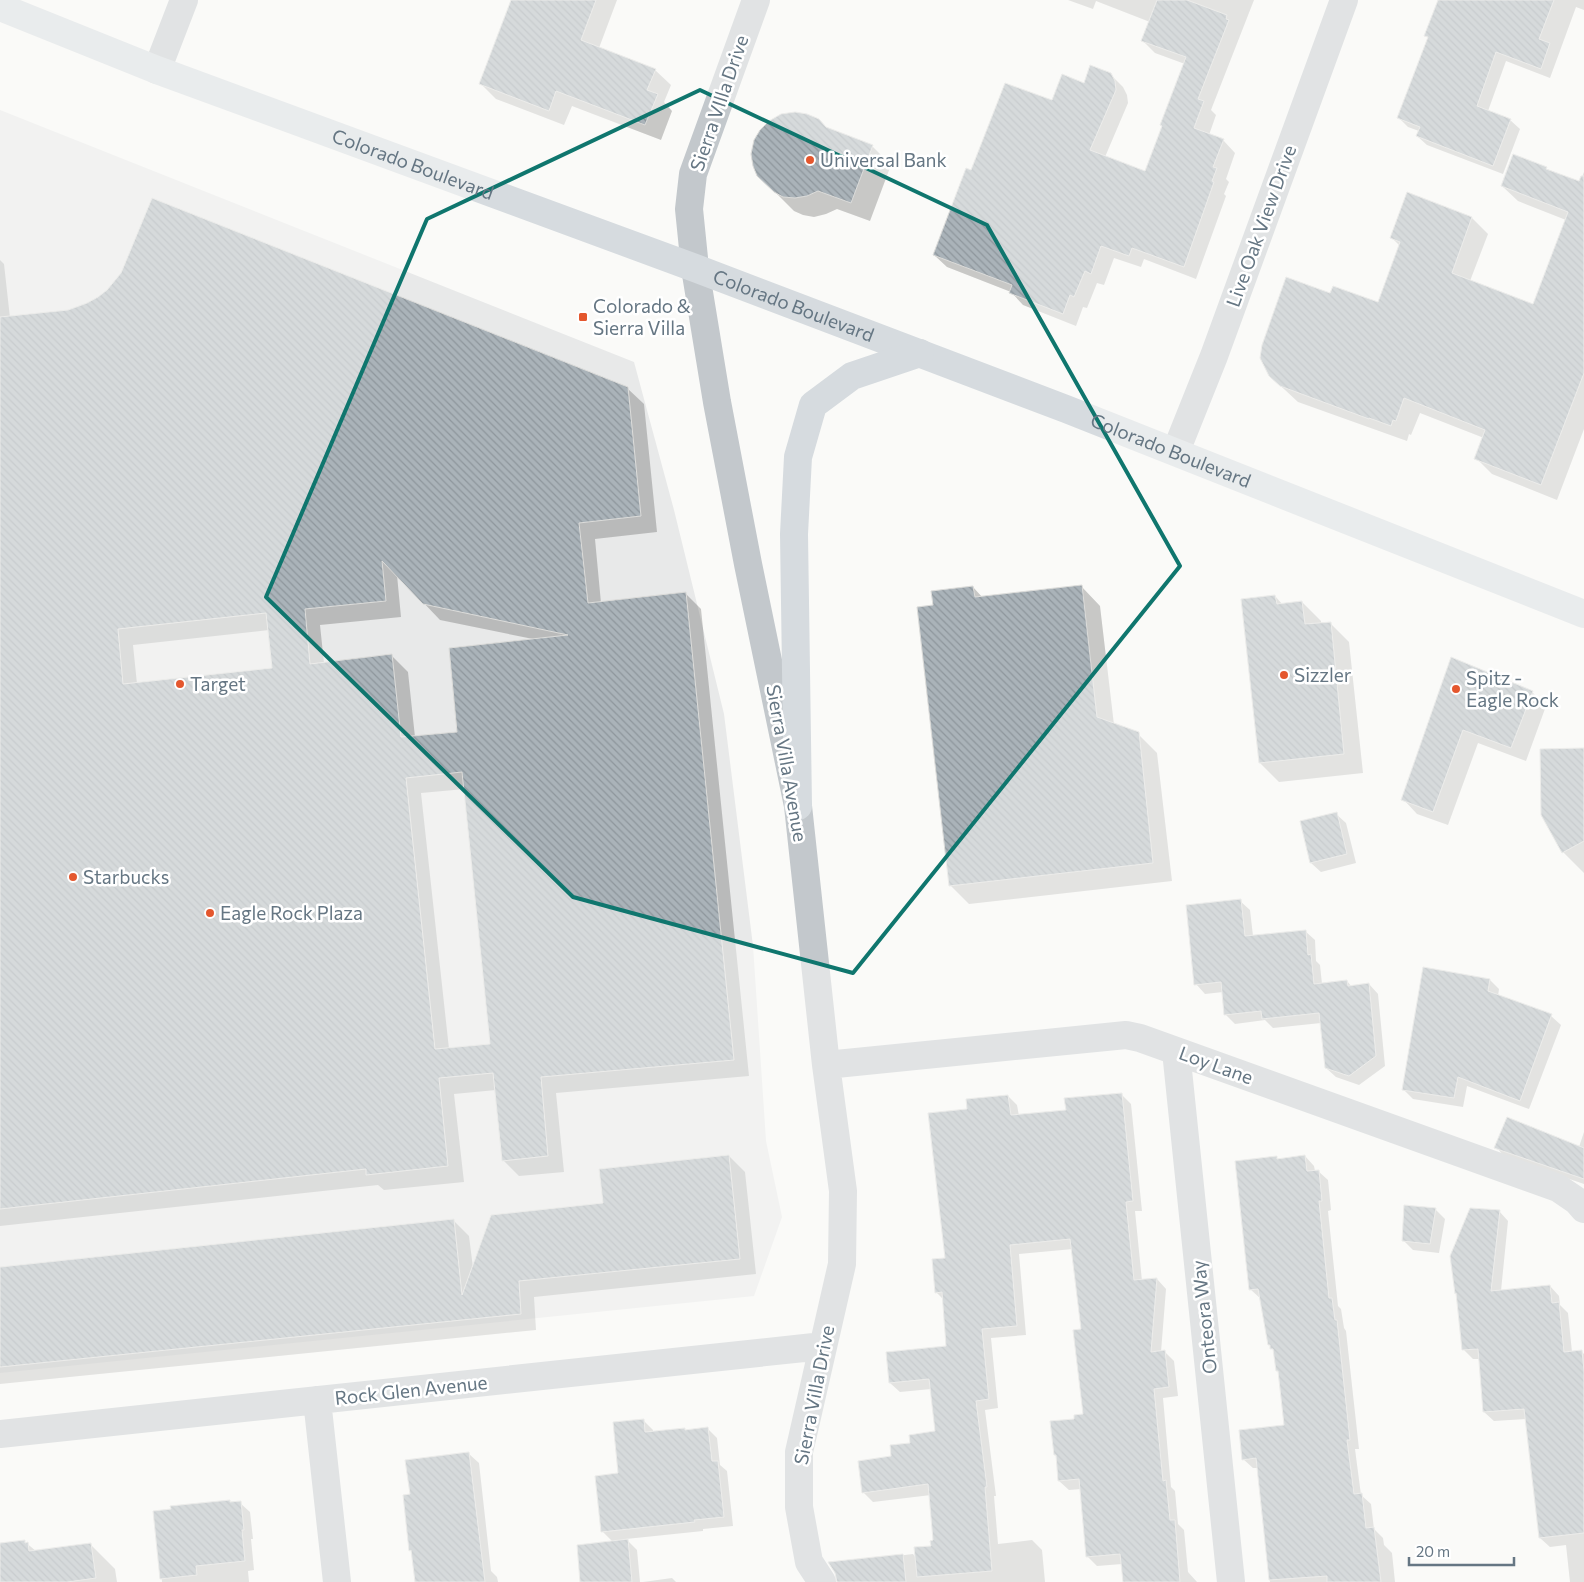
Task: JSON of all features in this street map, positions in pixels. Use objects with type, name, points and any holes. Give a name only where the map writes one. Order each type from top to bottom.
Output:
[{"type":"main road","name":"Colorado Boulevard","points":[[0,7],[157,70],[695,268],[1176,451],[1584,614]]},
{"type":"main road","points":[[798,806],[794,534],[798,457],[813,405],[852,376],[920,354]]},
{"type":"street","points":[[157,70],[184,0]]},
{"type":"street","name":"Sierra VIlla Drive","points":[[695,268],[689,209],[693,174],[756,0]]},
{"type":"street","name":"Live Oak View Drive","points":[[1176,451],[1217,347],[1344,0]]},
{"type":"street","name":"Sierra Villa Avenue","points":[[695,268],[717,402],[748,564],[798,806],[826,1065],[843,1191],[842,1264]]},
{"type":"street","name":"Loy Lane","points":[[826,1065],[1126,1034],[1558,1188],[1577,1201],[1584,1209]]},
{"type":"street","name":"Onteora Way","points":[[1176,1051],[1231,1582]]},
{"type":"street","name":"Sierra Villa Drive","points":[[822,1582],[809,1562],[799,1507],[799,1452],[842,1264]]},
{"type":"street","name":"Rock Glen Avenue","points":[[0,1434],[823,1346]]},
{"type":"street","points":[[317,1400],[336,1582]]},
{"type":"highlighted area","points":[[700,90],[987,225],[1180,566],[853,973],[573,897],[266,597],[427,219]]},
{"type":"shaded area","points":[[0,110],[634,362],[674,510],[724,714],[753,946],[766,1141],[782,1217],[754,1296],[0,1373]]},
{"type":"building","points":[[511,0],[596,0],[581,40],[656,69],[647,90],[658,94],[645,125],[556,91],[549,111],[479,84]]},
{"type":"building","points":[[1157,0],[1187,0],[1227,15],[1226,19],[1229,20],[1198,99],[1204,101],[1194,128],[1224,139],[1213,167],[1217,168],[1212,181],[1214,182],[1184,267],[1132,248],[1129,256],[1101,246],[1091,274],[1085,271],[1074,297],[1070,295],[1063,314],[1009,293],[1012,285],[933,255],[966,168],[971,170],[1005,83],[1052,100],[1062,74],[1084,83],[1090,65],[1111,73],[1115,81],[1116,90],[1090,150],[1145,171],[1186,57],[1141,41]]},
{"type":"building","points":[[1438,0],[1554,0],[1539,39],[1550,43],[1541,69],[1496,52],[1477,106],[1511,119],[1493,166],[1416,136],[1420,127],[1397,118],[1428,37],[1424,36]]},
{"type":"building","name":"Universal Bank","points":[[795,112],[819,119],[826,127],[873,145],[851,203],[818,191],[807,196],[783,197],[774,192],[757,176],[751,154],[754,140],[769,121],[781,114]]},
{"type":"building","points":[[1513,154],[1579,181],[1581,176],[1584,176],[1584,373],[1541,485],[1474,459],[1485,430],[1404,398],[1396,421],[1393,420],[1391,426],[1369,419],[1280,386],[1269,376],[1260,358],[1262,345],[1286,277],[1330,293],[1333,286],[1378,302],[1400,242],[1390,238],[1407,192],[1472,217],[1452,273],[1533,304],[1568,212],[1501,186]]},
{"type":"building","points":[[152,198],[628,387],[641,516],[579,523],[588,603],[686,592],[734,1060],[541,1077],[548,1156],[502,1161],[493,1073],[439,1078],[448,1166],[366,1175],[366,1169],[0,1209],[0,317],[68,310],[98,297],[107,290],[121,273]],"holes":[[[382,561],[423,604],[568,635],[449,648],[457,732],[401,737],[392,654],[310,664],[305,609],[386,601]],[[266,613],[272,668],[123,684],[118,629]],[[462,772],[490,1044],[435,1049],[406,778]]]},
{"type":"building","points":[[1082,585],[1097,717],[1139,732],[1153,863],[949,886],[917,607],[933,605],[931,591],[973,586],[975,597]]},
{"type":"building","points":[[1275,595],[1277,604],[1302,601],[1305,624],[1331,622],[1344,754],[1259,763],[1241,599]]},
{"type":"building","points":[[1451,657],[1533,691],[1511,748],[1463,730],[1433,812],[1401,800]]},
{"type":"building","points":[[1584,748],[1584,841],[1562,853],[1541,815],[1540,749]]},
{"type":"building","points":[[1337,812],[1347,854],[1310,863],[1300,821]]},
{"type":"building","points":[[1241,899],[1245,936],[1306,930],[1308,955],[1311,954],[1314,984],[1347,980],[1348,986],[1369,983],[1376,1056],[1349,1076],[1325,1068],[1319,1013],[1262,1019],[1261,1011],[1224,1015],[1221,982],[1194,985],[1186,905]]},
{"type":"building","points":[[1423,967],[1490,979],[1488,991],[1552,1014],[1520,1101],[1458,1077],[1454,1098],[1402,1090]]},
{"type":"building","points":[[1122,1093],[1133,1201],[1126,1202],[1134,1280],[1157,1278],[1151,1352],[1165,1350],[1169,1387],[1154,1389],[1163,1481],[1166,1480],[1170,1520],[1175,1520],[1180,1582],[1123,1582],[1120,1554],[1086,1557],[1079,1479],[1058,1481],[1050,1421],[1074,1419],[1074,1415],[1083,1414],[1073,1330],[1081,1329],[1070,1239],[1010,1245],[1017,1326],[982,1329],[989,1399],[976,1401],[987,1487],[985,1487],[992,1571],[917,1577],[914,1547],[931,1546],[930,1541],[933,1540],[928,1484],[862,1493],[858,1461],[891,1456],[890,1445],[910,1443],[909,1435],[935,1431],[929,1379],[889,1383],[886,1352],[946,1346],[942,1292],[935,1293],[932,1259],[945,1258],[928,1113],[967,1109],[966,1099],[1008,1095],[1011,1115],[1066,1110],[1064,1098]]},
{"type":"building","points":[[1507,1117],[1584,1148],[1584,1179],[1494,1148]]},
{"type":"building","points":[[729,1155],[740,1259],[519,1281],[521,1314],[0,1367],[0,1267],[454,1219],[462,1295],[491,1215],[603,1203],[599,1169]]},
{"type":"building","points":[[1305,1155],[1307,1171],[1319,1170],[1322,1201],[1319,1201],[1329,1298],[1332,1298],[1335,1320],[1337,1320],[1350,1440],[1347,1440],[1354,1494],[1362,1493],[1366,1528],[1374,1527],[1381,1582],[1327,1582],[1327,1576],[1269,1580],[1256,1458],[1242,1460],[1239,1430],[1284,1425],[1278,1371],[1276,1371],[1273,1349],[1270,1349],[1270,1345],[1268,1345],[1258,1289],[1249,1290],[1235,1161],[1277,1156],[1277,1159]]},
{"type":"building","points":[[1404,1205],[1436,1208],[1430,1244],[1402,1241]]},
{"type":"building","points":[[1470,1208],[1500,1210],[1491,1291],[1550,1285],[1552,1303],[1559,1302],[1564,1352],[1582,1350],[1584,1371],[1584,1533],[1539,1538],[1524,1409],[1483,1412],[1478,1349],[1462,1350],[1450,1256]]},
{"type":"building","points":[[644,1419],[645,1432],[708,1427],[712,1461],[718,1461],[724,1517],[601,1532],[595,1476],[618,1473],[613,1422]]},
{"type":"building","points":[[469,1452],[485,1582],[415,1582],[411,1550],[409,1551],[403,1495],[410,1494],[405,1460]]},
{"type":"building","points":[[230,1500],[230,1502],[241,1501],[245,1561],[196,1566],[197,1575],[160,1579],[153,1511],[171,1509],[170,1506]]},
{"type":"building","points":[[628,1539],[632,1582],[580,1582],[577,1545]]},
{"type":"building","points":[[25,1540],[25,1543],[28,1542],[29,1551],[91,1543],[96,1578],[67,1582],[0,1582],[0,1543]]},
{"type":"building","points":[[903,1554],[906,1582],[837,1582],[835,1573],[828,1562]]},
{"type":"place","name":"Universal Bank","points":[[810,160]]},
{"type":"place","name":"Colorado & Sierra Villa","points":[[583,317]]},
{"type":"place","name":"Sizzler","points":[[1284,675]]},
{"type":"place","name":"Target","points":[[180,684]]},
{"type":"place","name":"Spitz - Eagle Rock","points":[[1456,689]]},
{"type":"place","name":"Starbucks","points":[[73,877]]},
{"type":"place","name":"Eagle Rock Plaza","points":[[210,913]]}]
